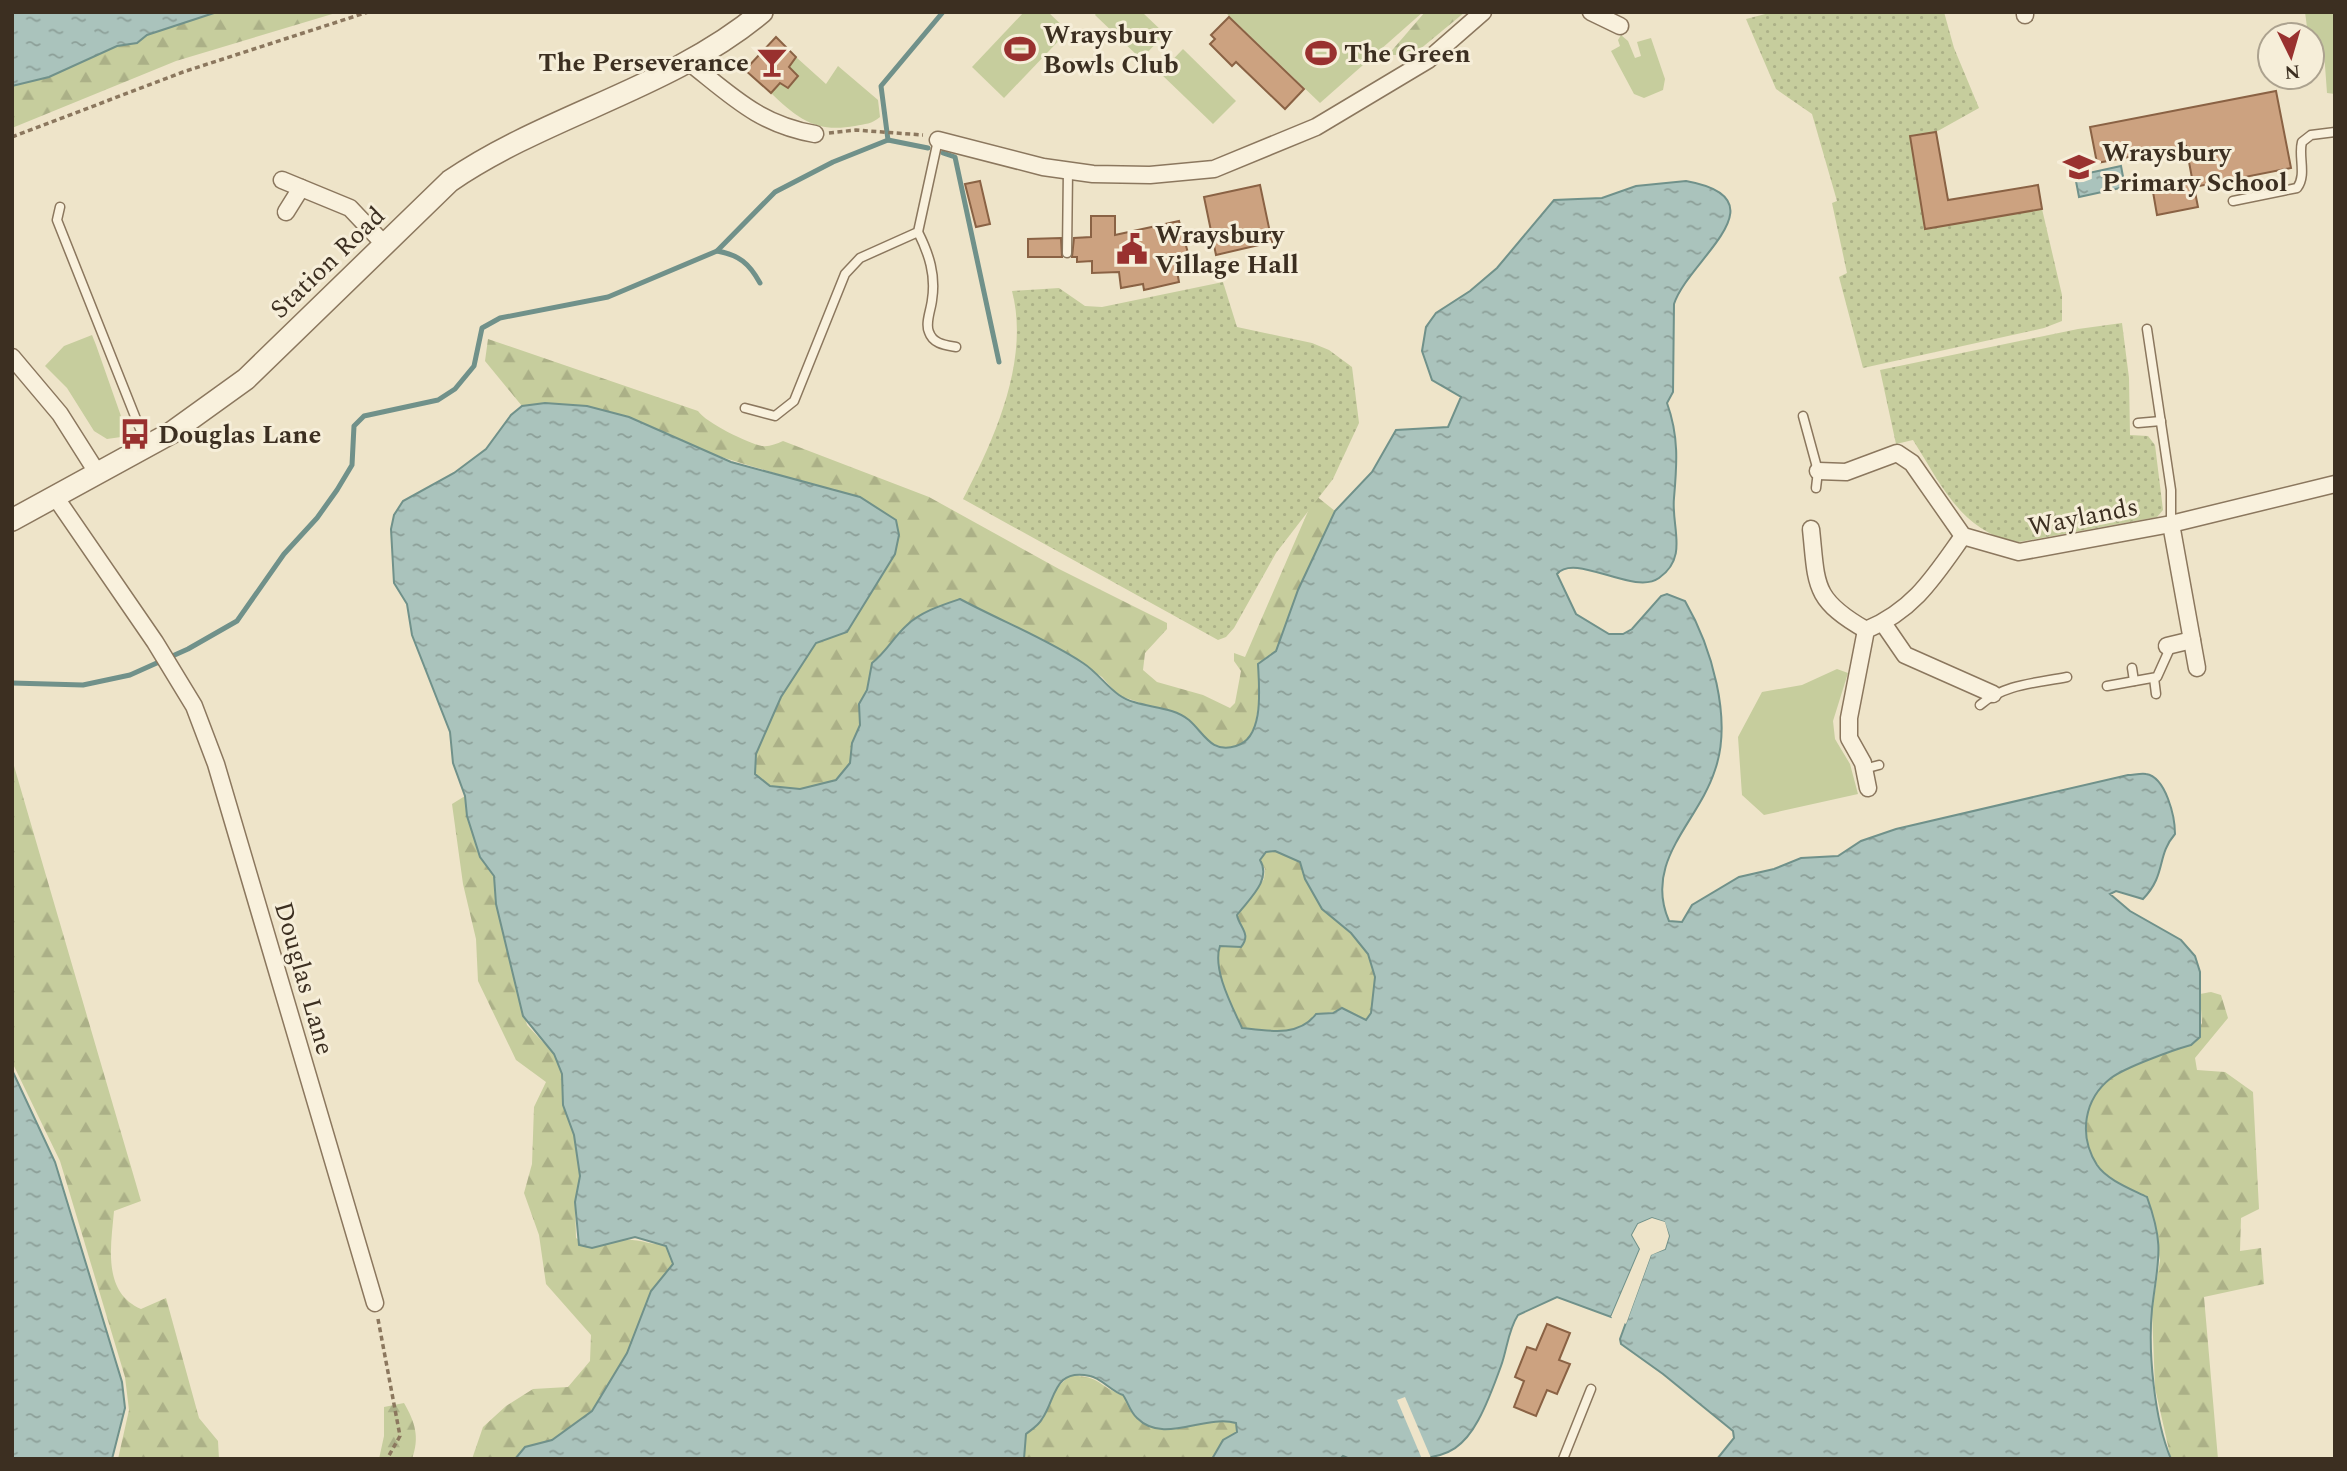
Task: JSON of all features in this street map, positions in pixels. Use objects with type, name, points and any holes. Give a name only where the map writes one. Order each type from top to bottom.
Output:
[{"type":"street","name":"Station Road","points":[[12,520],[147,447],[246,379],[450,181],[488,155],[690,63],[762,12]]},
{"type":"street","points":[[938,140],[1068,170],[1150,176],[1214,169],[1316,127],[1428,60],[1483,12]]},
{"type":"street","points":[[1591,12],[1620,26]]},
{"type":"street","points":[[690,63],[749,109],[784,128],[815,134]]},
{"type":"street","points":[[282,180],[350,208],[385,245]]},
{"type":"street","points":[[286,212],[301,188]]},
{"type":"street","points":[[12,357],[60,414],[99,474]]},
{"type":"street","points":[[1811,529],[1817,589],[1845,618],[1866,629],[1893,619],[1923,592],[1963,536],[1912,463],[1897,453],[1846,472],[1818,471]]},
{"type":"street","name":"Waylands","points":[[1963,536],[2019,552],[2171,524],[2335,484]]},
{"type":"street","name":"Douglas Lane","points":[[56,498],[155,642],[194,706],[216,764],[375,1303]]},
{"type":"street","name":"Waylands","points":[[2171,524],[2197,668]]},
{"type":"street","points":[[1883,623],[1905,654],[1993,694]]},
{"type":"street","points":[[1866,629],[1849,718],[1849,738],[1872,767],[1868,788]]},
{"type":"street","points":[[2169,646],[2192,640]]},
{"type":"lane","points":[[2233,201],[2297,187],[2302,179],[2302,142],[2311,135],[2335,132]]},
{"type":"lane","points":[[938,140],[918,232],[929,254],[932,271],[933,298],[927,327],[930,336],[938,343],[956,347]]},
{"type":"lane","points":[[1067,253],[1068,170]]},
{"type":"lane","points":[[60,207],[57,220],[147,447]]},
{"type":"lane","points":[[746,408],[775,416],[794,401],[845,274],[860,258],[918,232]]},
{"type":"lane","points":[[2147,329],[2171,490],[2171,524]]},
{"type":"lane","points":[[1803,416],[1818,471],[1816,488]]},
{"type":"lane","points":[[2138,423],[2161,421]]},
{"type":"lane","points":[[2107,686],[2154,678],[2166,663],[2169,646]]},
{"type":"lane","points":[[2132,668],[2134,681]]},
{"type":"lane","points":[[1980,705],[1993,694],[2067,677]]},
{"type":"lane","points":[[2154,678],[2156,694]]},
{"type":"lane","points":[[1563,1459],[1591,1389]]},
{"type":"path","points":[[12,137],[183,72],[368,12]]},
{"type":"path","points":[[815,134],[856,130],[917,133],[938,140]]},
{"type":"path","points":[[375,1303],[400,1436],[387,1459]]},
{"type":"green space","points":[[217,12],[339,12],[176,61],[12,128],[12,86],[49,77],[117,46],[137,43],[147,35]]},
{"type":"green space","name":"Wraysbury Bowls Club","points":[[1024,12],[1048,12],[1068,31],[1004,98],[972,67]]},
{"type":"green space","points":[[1097,12],[1142,12],[1165,34],[1141,59],[1095,15]]},
{"type":"green space","name":"The Green","points":[[1225,12],[1423,12],[1320,103]]},
{"type":"green space","points":[[1425,12],[1465,12],[1413,55],[1388,55]]},
{"type":"green space","points":[[1773,12],[1944,12],[1954,48],[1979,108],[1936,132],[1910,137],[1925,228],[2042,209],[2062,295],[2062,321],[2044,328],[1863,368],[1839,277],[1847,273],[1832,203],[1837,201],[1812,114],[1776,89],[1746,19]]},
{"type":"green space","points":[[2305,12],[2334,12],[2335,94],[2327,93],[2326,21],[2306,21]]},
{"type":"green space","points":[[1621,35],[1628,41],[1635,58],[1641,56],[1637,42],[1651,38],[1665,79],[1663,90],[1644,98],[1634,94],[1611,51],[1620,46],[1618,40]]},
{"type":"green space","points":[[1183,49],[1236,101],[1213,124],[1160,73]]},
{"type":"green space","points":[[796,57],[826,84],[838,66],[878,100],[880,117],[868,123],[841,128],[818,125],[799,117],[771,93],[780,83],[798,76],[789,67]]},
{"type":"green space","points":[[1223,282],[1237,327],[1312,343],[1329,350],[1352,367],[1359,423],[1333,479],[1276,553],[1234,628],[1226,637],[1218,640],[963,499],[987,451],[1013,371],[1016,317],[1012,291],[1059,288],[1085,306],[1102,307]]},
{"type":"green space","points":[[2122,323],[2129,378],[2130,435],[2148,436],[2155,445],[2163,510],[2157,517],[2019,542],[1999,537],[1982,529],[1955,505],[1913,440],[1896,444],[1880,370],[2078,329]]},
{"type":"green space","points":[[92,335],[128,436],[107,439],[94,431],[67,388],[45,366],[64,346]]},
{"type":"green space","points":[[488,339],[698,411],[718,427],[756,444],[767,446],[783,441],[929,497],[1059,569],[1167,623],[1167,629],[1145,653],[1143,670],[1157,682],[1203,695],[1230,708],[1235,703],[1241,671],[1234,661],[1234,653],[1245,657],[1315,495],[1335,511],[1298,590],[1276,651],[1258,664],[1260,696],[1255,725],[1248,738],[1239,746],[1226,748],[1209,743],[1188,720],[1118,695],[1102,677],[1049,643],[937,607],[905,627],[887,651],[872,663],[867,690],[859,704],[860,725],[852,743],[850,764],[836,780],[800,789],[770,786],[755,774],[756,754],[781,697],[816,643],[847,631],[835,489],[801,482],[716,455],[607,412],[567,404],[522,406],[485,361]]},
{"type":"green space","points":[[1837,669],[1848,673],[1833,721],[1835,739],[1850,764],[1858,794],[1764,815],[1742,795],[1738,737],[1762,692],[1802,685]]},
{"type":"green space","points":[[12,759],[141,1201],[114,1211],[111,1253],[115,1280],[120,1291],[141,1309],[166,1298],[199,1418],[218,1441],[219,1459],[118,1459],[129,1410],[125,1377],[60,1161],[12,1062]]},
{"type":"green space","points":[[465,796],[480,857],[494,876],[496,904],[527,1025],[554,1054],[562,1074],[563,1105],[574,1135],[580,1176],[575,1202],[576,1238],[592,1248],[626,1240],[663,1245],[670,1250],[673,1264],[651,1291],[627,1353],[592,1411],[552,1440],[525,1447],[515,1459],[472,1459],[483,1427],[506,1406],[533,1389],[568,1387],[590,1361],[591,1335],[546,1284],[539,1235],[524,1193],[532,1164],[534,1107],[546,1082],[516,1060],[478,981],[476,939],[463,884],[452,804]]},
{"type":"green space","points":[[1275,851],[1300,862],[1305,879],[1322,909],[1351,933],[1368,954],[1375,977],[1371,1013],[1366,1021],[1358,1019],[1348,1010],[1317,1014],[1301,1026],[1283,1031],[1241,1028],[1221,976],[1218,955],[1220,946],[1240,947],[1237,915],[1264,879],[1265,869],[1260,861],[1266,852]]},
{"type":"green space","points":[[2211,992],[2221,995],[2228,1018],[2195,1058],[2197,1070],[2225,1072],[2253,1092],[2259,1209],[2241,1218],[2240,1251],[2261,1248],[2264,1284],[2204,1297],[2218,1459],[2171,1459],[2155,1388],[2152,1311],[2160,1260],[2147,1197],[2113,1180],[2097,1165],[2087,1142],[2087,1118],[2095,1096],[2111,1078],[2138,1064],[2191,1045],[2202,1023],[2200,994]]},
{"type":"green space","points":[[1069,1376],[1088,1377],[1123,1395],[1133,1414],[1154,1428],[1167,1429],[1224,1421],[1236,1423],[1237,1432],[1223,1440],[1212,1459],[1024,1459],[1026,1434],[1043,1419],[1051,1394]]},
{"type":"green space","points":[[404,1403],[415,1430],[416,1444],[412,1459],[379,1459],[384,1436],[384,1407]]},
{"type":"water","points":[[12,12],[217,12],[147,35],[137,43],[117,46],[49,77],[12,86]]},
{"type":"water","points":[[2121,166],[2125,187],[2079,197],[2075,176]]},
{"type":"water","points":[[1686,181],[1715,190],[1728,202],[1730,216],[1723,233],[1683,287],[1674,304],[1673,392],[1667,403],[1674,427],[1676,450],[1674,509],[1677,541],[1674,561],[1659,578],[1648,582],[1635,582],[1577,568],[1566,569],[1557,574],[1576,614],[1609,634],[1623,634],[1632,629],[1661,596],[1667,594],[1685,601],[1711,661],[1720,706],[1720,750],[1707,789],[1668,861],[1663,880],[1663,899],[1669,921],[1682,922],[1692,905],[1739,877],[1774,869],[1801,858],[1838,856],[1861,841],[1896,829],[2128,775],[2146,774],[2159,782],[2171,808],[2175,834],[2165,850],[2159,873],[2143,899],[2116,891],[2110,894],[2130,911],[2181,940],[2195,956],[2200,972],[2200,1037],[2191,1045],[2138,1064],[2111,1078],[2095,1096],[2087,1118],[2086,1130],[2087,1142],[2097,1165],[2113,1180],[2147,1197],[2153,1214],[2158,1241],[2158,1265],[2152,1309],[2152,1364],[2160,1425],[2171,1459],[1717,1459],[1734,1438],[1733,1431],[1621,1344],[1620,1339],[1651,1254],[1665,1249],[1669,1236],[1664,1222],[1652,1218],[1638,1224],[1632,1235],[1640,1249],[1611,1317],[1557,1297],[1518,1315],[1488,1400],[1476,1424],[1464,1441],[1450,1451],[1433,1457],[1212,1459],[1223,1440],[1237,1432],[1236,1423],[1211,1422],[1172,1429],[1148,1426],[1135,1416],[1123,1395],[1094,1377],[1078,1375],[1062,1381],[1041,1421],[1026,1434],[1024,1459],[515,1459],[525,1447],[552,1440],[592,1411],[627,1353],[651,1291],[673,1264],[666,1246],[635,1237],[592,1248],[579,1245],[575,1202],[580,1176],[574,1135],[563,1105],[562,1074],[554,1054],[523,1016],[496,904],[494,876],[480,857],[467,816],[465,796],[453,763],[450,732],[412,635],[407,604],[394,583],[391,529],[394,515],[403,501],[454,473],[486,449],[511,415],[522,406],[545,403],[587,406],[629,417],[731,462],[860,497],[896,520],[899,535],[895,554],[847,632],[816,643],[781,697],[756,754],[755,774],[770,786],[800,789],[836,780],[850,763],[852,743],[860,725],[859,704],[867,690],[872,663],[912,621],[960,599],[1068,654],[1127,699],[1181,715],[1214,745],[1227,748],[1236,746],[1252,733],[1256,722],[1259,698],[1258,664],[1276,651],[1298,590],[1335,511],[1372,472],[1396,430],[1448,427],[1461,397],[1432,380],[1422,351],[1426,327],[1436,313],[1470,291],[1497,268],[1554,200],[1602,198],[1636,186]],"holes":[[[1275,851],[1300,862],[1305,879],[1322,909],[1351,933],[1368,954],[1375,977],[1371,1013],[1366,1020],[1342,1008],[1333,1013],[1316,1014],[1301,1026],[1283,1031],[1242,1028],[1221,976],[1218,955],[1220,946],[1241,947],[1244,942],[1245,934],[1237,915],[1258,889],[1263,875],[1260,860],[1266,852]]]},
{"type":"water","points":[[12,1070],[55,1162],[122,1382],[125,1408],[112,1459],[12,1459]]},
{"type":"pier","points":[[1652,1218],[1665,1222],[1669,1236],[1665,1249],[1651,1255],[1626,1324],[1623,1322],[1648,1253],[1662,1246],[1665,1236],[1662,1225],[1652,1222],[1641,1227],[1636,1235],[1643,1250],[1614,1318],[1611,1317],[1640,1249],[1632,1235],[1638,1224]]},
{"type":"pier","points":[[1405,1397],[1431,1458],[1429,1459],[1422,1459],[1397,1400]]},
{"type":"building","points":[[1229,17],[1304,89],[1285,109],[1236,62],[1232,66],[1210,44],[1215,39],[1211,35]]},
{"type":"building","name":"The Perseverance","points":[[776,37],[796,57],[789,67],[798,76],[788,88],[780,83],[771,93],[745,70]]},
{"type":"building","points":[[2276,91],[2291,168],[2194,187],[2198,207],[2157,215],[2152,186],[2192,178],[2186,146],[2097,163],[2090,127]]},
{"type":"building","points":[[1936,132],[1948,200],[2038,185],[2042,209],[1925,229],[1910,136]]},
{"type":"building","points":[[980,181],[990,224],[976,227],[965,184]]},
{"type":"building","points":[[1260,185],[1272,242],[1216,255],[1204,197]]},
{"type":"building","name":"Wraysbury Village Hall","points":[[1091,216],[1115,216],[1115,235],[1179,221],[1192,267],[1177,271],[1179,282],[1144,290],[1143,284],[1121,288],[1119,272],[1092,273],[1092,261],[1077,262],[1077,257],[1072,257],[1074,238],[1091,237]]},
{"type":"building","points":[[1061,238],[1062,257],[1028,257],[1028,239]]},
{"type":"building","points":[[1547,1324],[1570,1333],[1559,1360],[1570,1364],[1557,1394],[1547,1390],[1536,1416],[1514,1407],[1524,1381],[1515,1377],[1527,1347],[1536,1350]]},
{"type":"waterway","points":[[888,140],[881,86],[943,12]]},
{"type":"waterway","points":[[12,683],[83,685],[130,675],[188,649],[237,621],[284,554],[317,518],[337,490],[352,465],[354,426],[364,416],[438,400],[455,389],[474,366],[482,328],[500,318],[608,297],[717,251],[775,192],[833,162],[888,140],[928,148]]},
{"type":"waterway","points":[[943,153],[955,157],[999,362]]},
{"type":"waterway","points":[[717,251],[743,261],[760,283]]},
{"type":"place","name":"Wraysbury Bowls Club","points":[[1020,49]]},
{"type":"place","name":"The Green","points":[[1321,53]]},
{"type":"place","name":"The Perseverance","points":[[772,62]]},
{"type":"place","name":"Wraysbury Primary School","points":[[2079,167]]},
{"type":"place","name":"Wraysbury Village Hall","points":[[1132,249]]},
{"type":"place","name":"Douglas Lane","points":[[135,434]]}]
